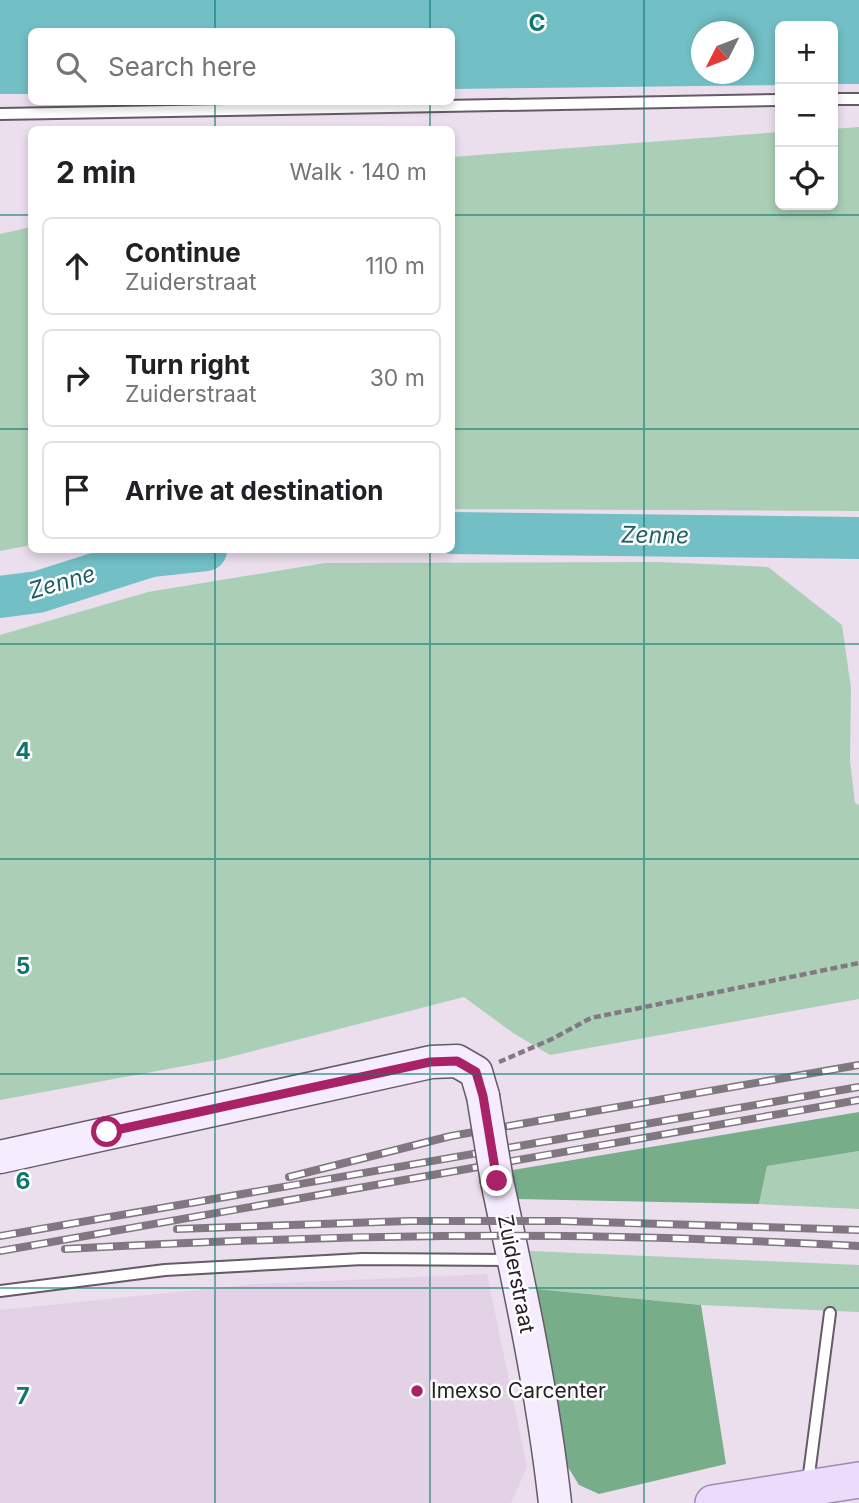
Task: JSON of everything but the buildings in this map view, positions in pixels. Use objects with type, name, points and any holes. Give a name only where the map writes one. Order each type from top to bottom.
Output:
[{"type":"main road","points":[[713,1503],[859,1480]]},
{"type":"street","points":[[0,1157],[430,1062],[457,1061],[479,1084]]},
{"type":"street","name":"Zuiderstraat","points":[[479,1084],[553,1472],[555,1503]]},
{"type":"lane","points":[[838,99],[859,99]]},
{"type":"lane","points":[[0,114],[775,100]]},
{"type":"lane","points":[[0,1291],[178,1269],[362,1259],[514,1260]]},
{"type":"lane","points":[[807,1488],[830,1313]]},
{"type":"path","points":[[479,1084],[591,1018],[859,963]]},
{"type":"shaded area","points":[[487,1274],[527,1467],[511,1503],[0,1503],[0,1310],[257,1284]]},
{"type":"green space","points":[[859,127],[859,511],[455,509],[455,157],[775,132],[775,210],[838,210],[838,129]]},
{"type":"green space","points":[[28,228],[28,546],[0,551],[0,234]]},
{"type":"green space","points":[[660,562],[768,567],[842,625],[851,688],[850,761],[855,803],[859,805],[859,999],[550,1055],[513,1033],[464,997],[222,1059],[0,1100],[0,635],[148,592],[325,563]]},
{"type":"green space","points":[[859,1112],[859,1151],[767,1166],[759,1204],[516,1199],[513,1170]]},
{"type":"green space","points":[[859,1151],[859,1209],[759,1204],[767,1166]]},
{"type":"green space","points":[[530,1251],[859,1265],[859,1312],[701,1305],[536,1289]]},
{"type":"green space","points":[[536,1289],[701,1305],[726,1464],[599,1494],[579,1485],[563,1459]]},
{"type":"water","points":[[0,0],[859,0],[859,84],[838,84],[838,21],[775,21],[775,85],[455,89],[455,28],[28,28],[28,94],[0,94]]},
{"type":"waterway","name":"Zenne","points":[[455,533],[859,538]]},
{"type":"waterway","name":"Zenne","points":[[0,597],[38,592],[151,556],[178,553]]},
{"type":"railway","points":[[289,1177],[451,1136],[859,1065]]},
{"type":"railway","points":[[0,1236],[859,1087]]},
{"type":"railway","points":[[0,1251],[859,1100]]},
{"type":"railway","points":[[177,1229],[409,1221],[562,1221],[859,1230]]},
{"type":"railway","points":[[65,1249],[314,1238],[438,1236],[674,1238],[859,1246]]},
{"type":"place","name":"Imexso Carcenter","points":[[417,1391]]},
{"type":"route","points":[[107,1132],[430,1062],[457,1061],[476,1072],[483,1096],[497,1181]]}]
